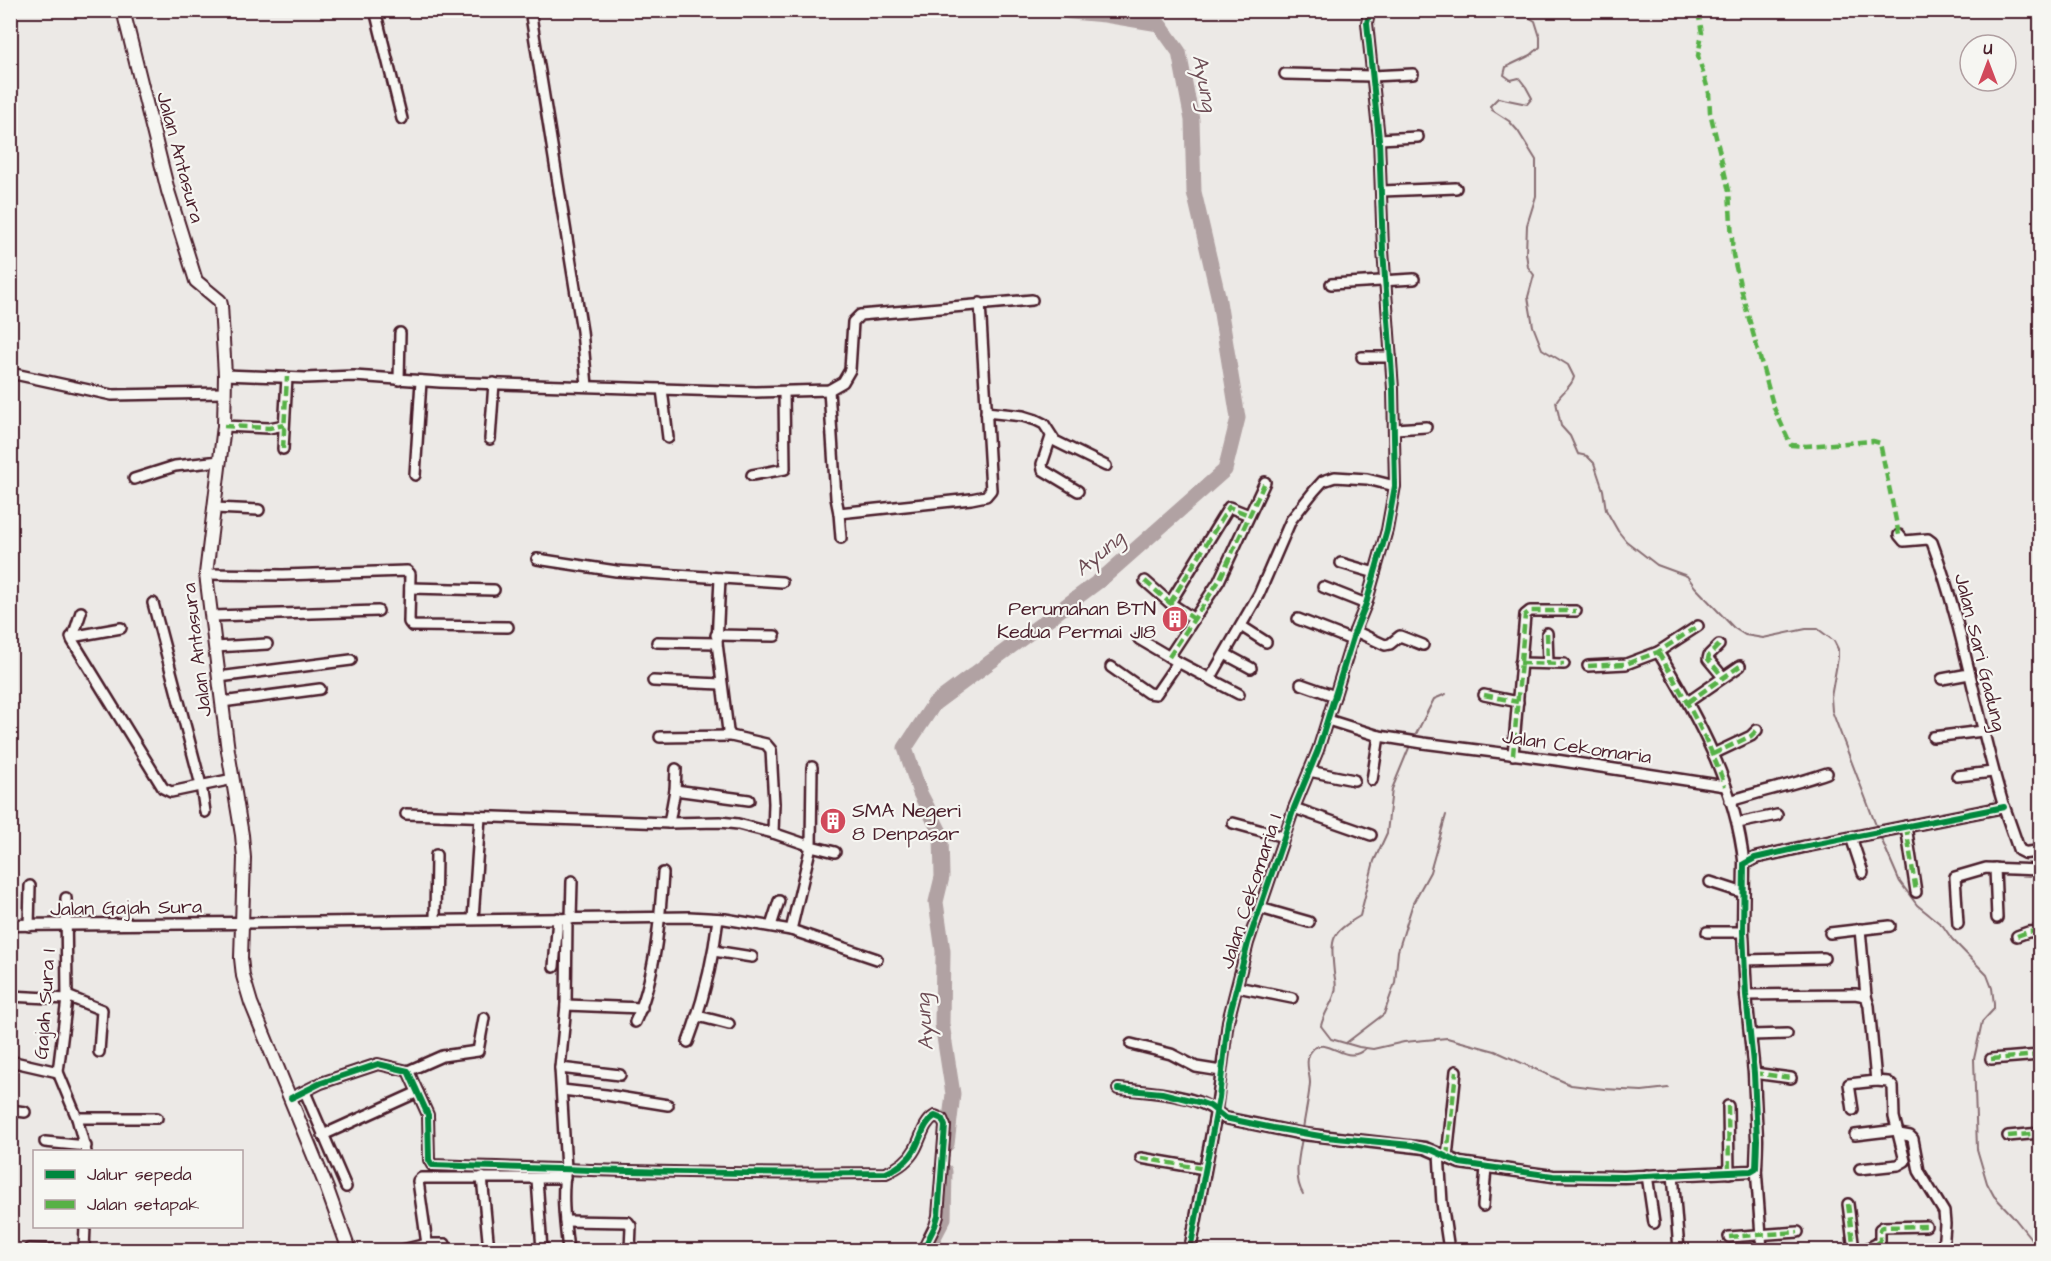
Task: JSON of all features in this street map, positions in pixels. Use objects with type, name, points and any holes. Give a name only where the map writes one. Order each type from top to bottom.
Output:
[{"type":"main road","name":"Jalan Antasura","points":[[123,10],[168,191],[196,281],[222,305],[225,375],[224,426],[206,574],[244,858],[241,958],[246,987],[349,1251]]},
{"type":"street","points":[[375,10],[402,118]]},
{"type":"street","points":[[530,10],[582,331],[587,386]]},
{"type":"street","points":[[1286,10],[1291,10]]},
{"type":"street","name":"Jalan Cekomaria I","points":[[1216,1112],[1228,1021],[1248,943],[1294,808],[1328,720],[1366,604],[1387,530],[1395,486],[1395,429],[1385,281],[1379,139],[1367,23],[1370,10]]},
{"type":"street","points":[[1285,74],[1372,76],[1413,74]]},
{"type":"street","points":[[1379,139],[1418,137]]},
{"type":"street","points":[[1382,191],[1456,188]]},
{"type":"street","points":[[1331,284],[1414,279]]},
{"type":"street","points":[[225,375],[354,376],[421,381],[662,389],[784,392],[829,390],[843,382],[850,370],[853,322],[860,315],[1032,300]]},
{"type":"street","points":[[839,513],[971,499],[986,496],[991,490],[980,303]]},
{"type":"street","points":[[399,380],[400,333]]},
{"type":"street","points":[[1362,357],[1391,357]]},
{"type":"street","points":[[10,373],[112,395],[224,393]]},
{"type":"street","points":[[283,449],[287,377]]},
{"type":"street","points":[[415,475],[421,381]]},
{"type":"street","points":[[490,439],[494,383]]},
{"type":"street","points":[[662,389],[668,438]]},
{"type":"street","points":[[829,390],[841,538]]},
{"type":"street","points":[[753,476],[784,471],[786,468],[784,392]]},
{"type":"street","points":[[986,412],[1023,416],[1036,420],[1044,424],[1051,437],[1106,466]]},
{"type":"street","points":[[224,426],[269,428],[284,426]]},
{"type":"street","points":[[1395,429],[1426,427]]},
{"type":"street","points":[[1051,437],[1042,464],[1043,470],[1078,491]]},
{"type":"street","points":[[134,478],[175,466],[220,461]]},
{"type":"street","points":[[1209,679],[1259,594],[1291,520],[1323,481],[1335,477],[1351,478],[1395,486]]},
{"type":"street","points":[[1169,657],[1219,581],[1265,482]]},
{"type":"street","points":[[1170,603],[1229,507],[1250,514]]},
{"type":"street","points":[[214,508],[259,510]]},
{"type":"street","name":"Jalan Sari Gadung","points":[[1899,535],[1904,541],[1928,539],[1932,542],[1947,587],[1993,772],[2004,807]]},
{"type":"street","points":[[537,559],[616,571],[782,582]]},
{"type":"street","points":[[1341,563],[1375,573]]},
{"type":"street","points":[[206,574],[283,575],[404,571],[410,574],[409,622],[412,626],[508,627]]},
{"type":"street","points":[[720,578],[717,639],[721,684],[728,731],[731,736]]},
{"type":"street","points":[[1145,581],[1194,620]]},
{"type":"street","points":[[1323,586],[1366,604]]},
{"type":"street","points":[[410,588],[494,590]]},
{"type":"street","points":[[153,603],[201,785],[205,812]]},
{"type":"street","points":[[212,616],[378,611]]},
{"type":"street","points":[[1514,755],[1526,613],[1530,611],[1576,611]]},
{"type":"street","points":[[81,612],[71,638],[76,649],[163,789],[171,792],[233,779]]},
{"type":"street","points":[[1298,619],[1385,645],[1400,636],[1423,645]]},
{"type":"street","points":[[1241,626],[1266,642]]},
{"type":"street","points":[[1588,666],[1626,664],[1658,652],[1698,626]]},
{"type":"street","points":[[71,638],[121,628]]},
{"type":"street","points":[[1547,633],[1548,663]]},
{"type":"street","points":[[657,642],[775,636]]},
{"type":"street","points":[[1139,639],[1178,663],[1239,694]]},
{"type":"street","points":[[215,647],[267,644]]},
{"type":"street","points":[[1719,645],[1708,659],[1723,677]]},
{"type":"street","points":[[1658,652],[1688,702],[1713,754],[1738,823],[1744,864],[1744,960],[1754,1073],[1756,1168],[1762,1251]]},
{"type":"street","points":[[1225,654],[1251,668]]},
{"type":"street","points":[[219,677],[351,660]]},
{"type":"street","points":[[1111,667],[1153,695],[1178,663]]},
{"type":"street","points":[[1520,663],[1564,664]]},
{"type":"street","points":[[1688,702],[1740,666]]},
{"type":"street","points":[[1942,679],[1969,674]]},
{"type":"street","points":[[653,681],[721,684]]},
{"type":"street","points":[[1301,684],[1335,696]]},
{"type":"street","points":[[222,702],[320,689]]},
{"type":"street","points":[[1484,695],[1518,702]]},
{"type":"street","name":"Jalan Cekomaria","points":[[1328,720],[1379,736],[1725,786]]},
{"type":"street","points":[[1713,754],[1751,736],[1757,730]]},
{"type":"street","points":[[1933,737],[1983,731]]},
{"type":"street","points":[[660,737],[731,736],[766,744],[771,750],[773,833]]},
{"type":"street","points":[[1372,780],[1379,736]]},
{"type":"street","points":[[790,930],[811,846],[812,767]]},
{"type":"street","points":[[669,823],[676,769]]},
{"type":"street","points":[[1310,771],[1354,780]]},
{"type":"street","points":[[1730,801],[1796,784],[1827,772]]},
{"type":"street","points":[[1957,776],[1993,772]]},
{"type":"street","points":[[675,790],[748,800]]},
{"type":"street","points":[[1744,864],[1755,858],[2004,807],[2019,850],[2025,853],[2040,851]]},
{"type":"street","points":[[1294,808],[1371,835]]},
{"type":"street","points":[[406,814],[669,823],[720,822],[773,833],[836,852]]},
{"type":"street","points":[[1738,823],[1777,815]]},
{"type":"street","points":[[473,919],[480,818]]},
{"type":"street","points":[[1233,823],[1284,837]]},
{"type":"street","points":[[1906,826],[1916,892]]},
{"type":"street","points":[[1851,837],[1863,873]]},
{"type":"street","points":[[435,920],[436,855]]},
{"type":"street","points":[[1958,924],[1955,877],[1995,868],[2040,870]]},
{"type":"street","points":[[1995,868],[1997,918]]},
{"type":"street","points":[[635,1022],[642,1008],[660,918],[663,873]]},
{"type":"street","points":[[554,967],[572,881]]},
{"type":"street","points":[[1710,882],[1744,893]]},
{"type":"street","points":[[29,926],[30,886]]},
{"type":"street","name":"Gajah Sura I","points":[[66,898],[67,997],[58,1072],[77,1118],[86,1149]]},
{"type":"street","points":[[771,926],[779,901]]},
{"type":"street","points":[[1260,908],[1308,922]]},
{"type":"street","points":[[241,923],[689,917],[790,930],[877,959]]},
{"type":"street","points":[[565,918],[566,1005],[561,1068],[566,1173],[565,1221],[568,1251]]},
{"type":"street","points":[[688,1042],[698,1016],[714,951],[718,919]]},
{"type":"street","name":"Jalan Gajah Sura","points":[[10,925],[241,923]]},
{"type":"street","points":[[1830,933],[1890,926]]},
{"type":"street","points":[[1860,929],[1876,1081]]},
{"type":"street","points":[[2017,936],[2040,931]]},
{"type":"street","points":[[1707,932],[1743,932]]},
{"type":"street","points":[[714,951],[753,957]]},
{"type":"street","points":[[1744,960],[1824,958]]},
{"type":"street","points":[[1237,987],[1292,998]]},
{"type":"street","points":[[1746,995],[1855,994],[1866,996]]},
{"type":"street","points":[[10,996],[67,997],[102,1010],[99,1052]]},
{"type":"street","points":[[566,1005],[642,1008]]},
{"type":"street","points":[[698,1016],[729,1024]]},
{"type":"street","points":[[291,1098],[321,1083],[378,1064],[408,1071],[442,1056],[478,1051],[483,1018]]},
{"type":"street","points":[[1751,1035],[1787,1034]]},
{"type":"street","points":[[1131,1044],[1171,1054],[1196,1067],[1221,1071]]},
{"type":"street","points":[[1991,1059],[2040,1055]]},
{"type":"street","points":[[10,1061],[58,1072]]},
{"type":"street","points":[[561,1068],[620,1075]]},
{"type":"street","points":[[408,1071],[428,1115],[429,1160],[432,1165],[566,1173],[886,1173],[909,1158],[927,1123],[934,1116],[942,1119],[945,1126],[938,1216],[922,1251]]},
{"type":"street","points":[[1449,1251],[1442,1203],[1443,1155],[1456,1071]]},
{"type":"street","points":[[1754,1073],[1791,1078]]},
{"type":"street","points":[[1853,1110],[1848,1087],[1850,1083],[1888,1082],[1893,1087],[1894,1117],[1905,1161],[1860,1170]]},
{"type":"street","points":[[1118,1089],[1162,1093],[1202,1103],[1225,1118],[1300,1133],[1366,1142],[1411,1145],[1432,1150],[1460,1163],[1553,1176],[1628,1177],[1744,1172],[1756,1168]]},
{"type":"street","points":[[562,1090],[668,1105]]},
{"type":"street","points":[[305,1092],[346,1188]]},
{"type":"street","points":[[323,1135],[418,1092]]},
{"type":"street","points":[[1728,1106],[1729,1173]]},
{"type":"street","points":[[10,1110],[25,1112]]},
{"type":"street","points":[[1190,1251],[1216,1112]]},
{"type":"street","points":[[77,1118],[157,1118]]},
{"type":"street","points":[[1855,1135],[1898,1132],[1911,1136],[1919,1171],[1944,1212],[1943,1251]]},
{"type":"street","points":[[2008,1136],[2040,1133]]},
{"type":"street","points":[[45,1142],[86,1149]]},
{"type":"street","points":[[1141,1158],[1205,1169]]},
{"type":"street","points":[[1483,1206],[1486,1167]]},
{"type":"street","points":[[427,1244],[418,1181],[424,1177],[537,1179],[566,1173]]},
{"type":"street","points":[[1673,1174],[1679,1251]]},
{"type":"street","points":[[1647,1175],[1654,1223]]},
{"type":"street","points":[[482,1177],[489,1251]]},
{"type":"street","points":[[537,1179],[542,1251]]},
{"type":"street","points":[[1848,1204],[1854,1251]]},
{"type":"street","points":[[565,1221],[628,1222],[631,1226],[630,1251]]},
{"type":"street","points":[[1865,1251],[1880,1242],[1880,1229],[1883,1227],[1926,1226]]},
{"type":"street","points":[[84,1251],[85,1228]]},
{"type":"street","points":[[1729,1237],[1798,1232]]},
{"type":"street","points":[[402,1251],[427,1244],[445,1244],[447,1251]]},
{"type":"street","points":[[29,1249],[67,1251]]},
{"type":"waterway","name":"Ayung","points":[[947,1144],[953,1094],[942,1024],[943,951],[936,902],[942,877],[941,834],[920,793],[905,748],[934,704],[1103,578],[1225,470],[1238,418],[1218,295],[1194,192],[1192,120],[1179,52],[1159,24],[1105,15],[1049,10]]},
{"type":"waterway","points":[[1517,10],[1535,21],[1540,37],[1540,47],[1531,55],[1506,67],[1504,75],[1511,80],[1519,78],[1532,98],[1527,104],[1498,98],[1490,106],[1518,131],[1536,160],[1536,196],[1527,225],[1526,253],[1528,267],[1534,275],[1528,297],[1533,326],[1542,349],[1568,365],[1574,377],[1556,402],[1561,426],[1570,436],[1578,454],[1587,456],[1594,463],[1603,490],[1606,510],[1626,541],[1657,565],[1687,576],[1734,628],[1745,635],[1763,638],[1806,629],[1818,629],[1834,641],[1838,649],[1838,658],[1831,697],[1832,711],[1877,828]]},
{"type":"waterway","points":[[1414,738],[1434,699],[1446,694]]},
{"type":"waterway","points":[[1411,743],[1392,789],[1387,833],[1374,861],[1360,916],[1342,928],[1334,938],[1332,952],[1336,990],[1321,1026],[1331,1039],[1373,1049],[1404,1042],[1447,1038],[1495,1051],[1571,1085],[1642,1091],[1668,1088]]},
{"type":"waterway","points":[[1346,1043],[1384,1014],[1395,983],[1398,951],[1413,903],[1430,872],[1446,815]]},
{"type":"waterway","points":[[1880,836],[1900,882],[1917,905],[1943,926],[1952,939],[1987,975],[1992,988],[1994,1009],[1982,1022],[1974,1059],[1977,1149],[1987,1183],[1994,1196],[2040,1250]]},
{"type":"waterway","points":[[1303,1129],[1310,1083],[1307,1062],[1312,1050],[1320,1046],[1327,1046],[1352,1055],[1366,1048]]},
{"type":"waterway","points":[[1302,1138],[1297,1174],[1303,1194]]},
{"type":"waterway","name":"Ayung","points":[[931,1243],[944,1218],[945,1171]]},
{"type":"marked path","points":[[1698,12],[1702,33],[1698,56],[1709,93],[1710,112],[1729,191],[1733,255],[1774,408],[1791,445],[1873,441],[1880,443],[1899,535]]},
{"type":"marked path","points":[[283,449],[287,377]]},
{"type":"marked path","points":[[224,426],[269,428],[284,425]]},
{"type":"marked path","points":[[1169,657],[1219,581],[1265,482]]},
{"type":"marked path","points":[[1170,603],[1229,507],[1249,515]]},
{"type":"marked path","points":[[1145,581],[1170,603],[1194,619]]},
{"type":"marked path","points":[[1513,755],[1525,615],[1530,611],[1576,611]]},
{"type":"marked path","points":[[1588,666],[1626,664],[1658,652],[1698,626]]},
{"type":"marked path","points":[[1547,633],[1548,663]]},
{"type":"marked path","points":[[1719,645],[1708,659],[1723,677]]},
{"type":"marked path","points":[[1658,652],[1703,734],[1725,786]]},
{"type":"marked path","points":[[1520,663],[1564,664]]},
{"type":"marked path","points":[[1688,702],[1740,666]]},
{"type":"marked path","points":[[1484,695],[1518,702]]},
{"type":"marked path","points":[[1713,754],[1751,736],[1757,730]]},
{"type":"marked path","points":[[1906,826],[1916,892]]},
{"type":"marked path","points":[[2017,936],[2040,931]]},
{"type":"marked path","points":[[1991,1059],[2040,1055]]},
{"type":"marked path","points":[[1447,1157],[1456,1071]]},
{"type":"marked path","points":[[1754,1073],[1791,1078]]},
{"type":"marked path","points":[[1728,1106],[1729,1173]]},
{"type":"marked path","points":[[2008,1136],[2040,1133]]},
{"type":"marked path","points":[[1141,1158],[1205,1169]]},
{"type":"marked path","points":[[1848,1204],[1854,1250]]},
{"type":"marked path","points":[[1865,1250],[1880,1242],[1880,1229],[1883,1227],[1926,1226]]},
{"type":"marked path","points":[[1729,1237],[1798,1232]]},
{"type":"cycle path","points":[[1190,1250],[1219,1098],[1228,1021],[1248,943],[1294,808],[1318,750],[1355,631],[1366,604],[1387,530],[1395,486],[1393,389],[1383,250],[1379,139],[1367,23],[1370,10]]},
{"type":"cycle path","points":[[1118,1089],[1162,1093],[1202,1103],[1210,1106],[1225,1118],[1273,1128],[1326,1137],[1411,1145],[1432,1150],[1460,1163],[1553,1176],[1624,1177],[1751,1171],[1756,1168],[1757,1140],[1743,932],[1744,864],[1755,858],[1803,847],[2004,807]]},
{"type":"cycle path","points":[[291,1098],[321,1083],[378,1064],[408,1071],[428,1115],[429,1160],[432,1165],[602,1170],[886,1173],[910,1157],[925,1126],[935,1116],[942,1119],[945,1126],[938,1216],[923,1250]]},
{"type":"place","name":"Perumahan BTN Kedua Permai J18","points":[[1175,619]]},
{"type":"place","name":"SMA Negeri 8 Denpasar","points":[[833,821]]}]
